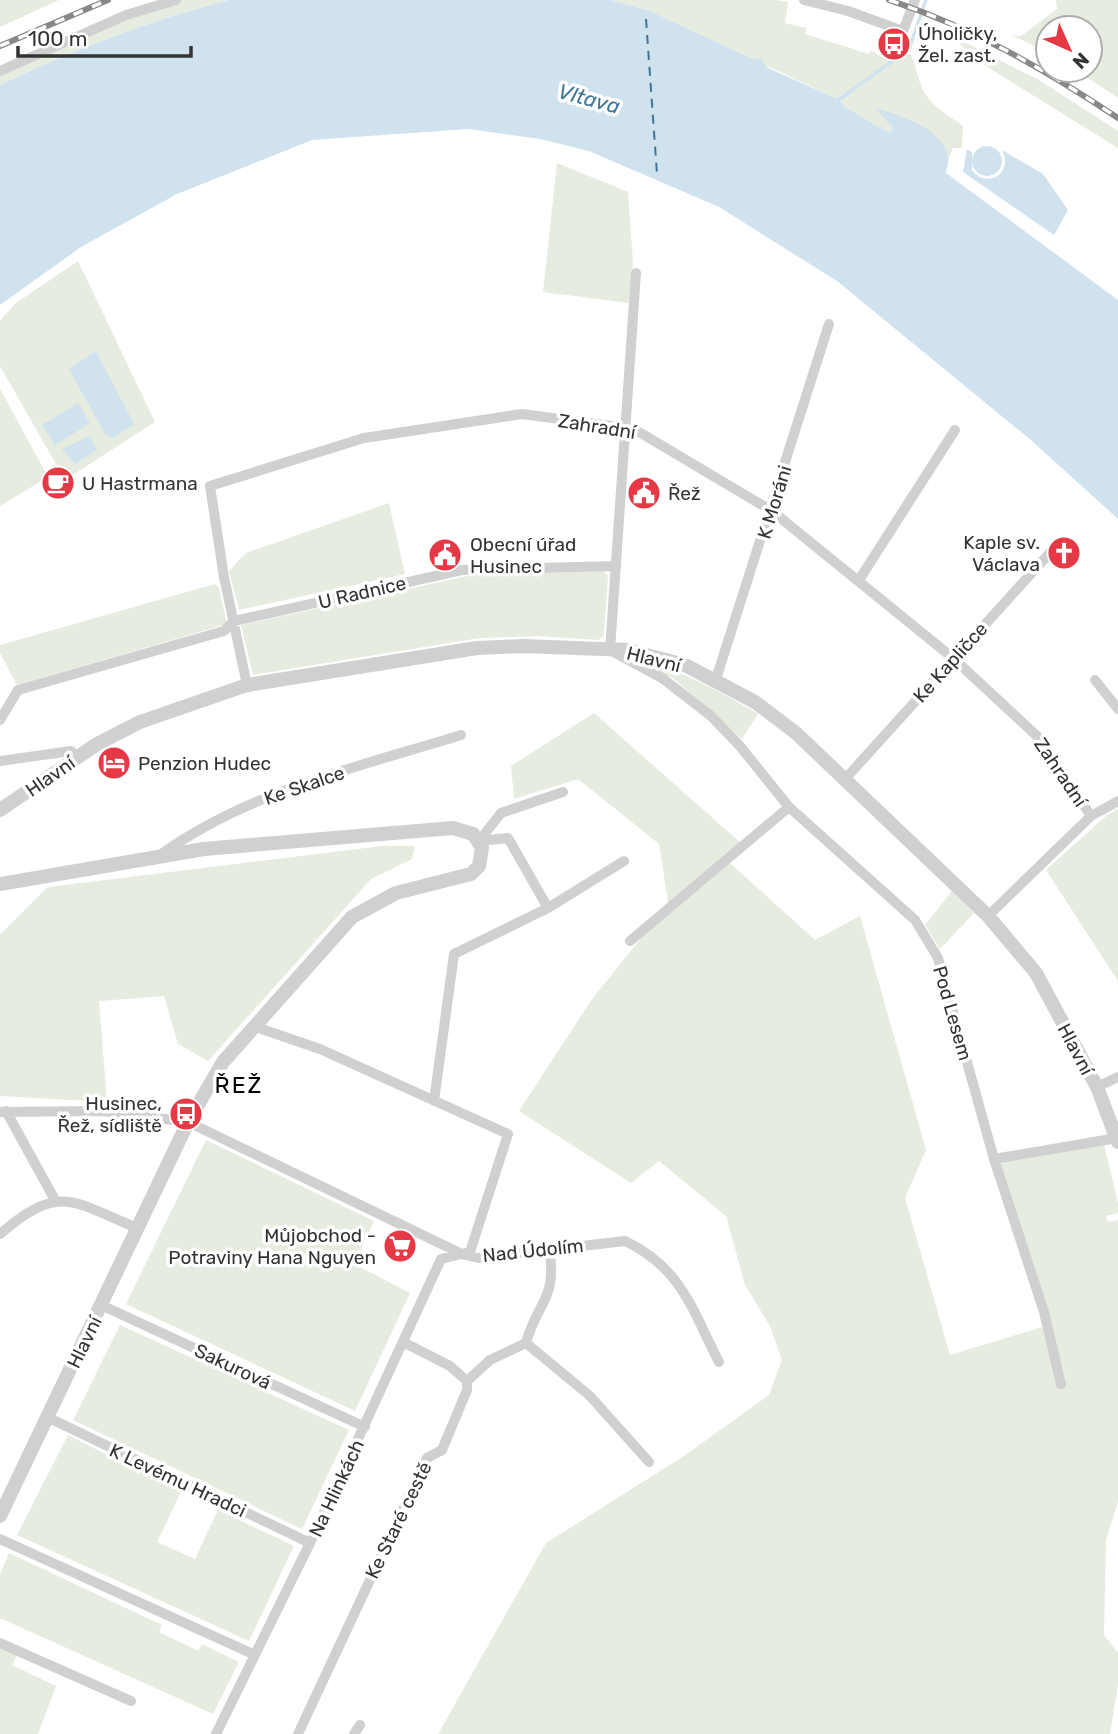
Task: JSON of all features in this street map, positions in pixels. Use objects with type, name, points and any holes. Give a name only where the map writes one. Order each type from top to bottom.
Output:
[{"type":"street","points":[[0,71],[126,15],[176,0]]},
{"type":"street","points":[[804,0],[848,11],[903,32],[915,0]]},
{"type":"street","points":[[610,650],[636,273]]},
{"type":"street","name":"K Moráni","points":[[716,679],[772,512],[829,324]]},
{"type":"street","name":"Zahradní","points":[[247,685],[224,577],[210,486],[364,438],[522,414],[625,429],[645,434],[772,512],[953,658],[1037,736],[1091,816]]},
{"type":"street","points":[[859,580],[955,430]]},
{"type":"street","name":"Ke Kapličce","points":[[846,778],[1056,546]]},
{"type":"street","name":"U Radnice","points":[[0,720],[18,690],[224,631],[234,621],[462,570],[616,566]]},
{"type":"street","name":"Hlavní","points":[[0,810],[76,758],[140,722],[247,685],[477,648],[628,650],[685,665],[716,679],[755,702],[796,733],[988,916],[1036,973],[1097,1087],[1118,1140]]},
{"type":"street","name":"Pod Lesem","points":[[610,650],[662,677],[711,716],[739,745],[789,807],[915,920],[938,958],[994,1159],[1044,1312],[1061,1384]]},
{"type":"street","points":[[1095,681],[1118,709]]},
{"type":"street","name":"Ke Skalce","points":[[157,857],[198,828],[274,794],[461,735]]},
{"type":"street","points":[[0,761],[53,751],[71,751],[76,758]]},
{"type":"street","points":[[479,841],[501,813],[563,792]]},
{"type":"street","points":[[988,916],[1091,816],[1118,801]]},
{"type":"street","points":[[630,941],[789,807]]},
{"type":"street","points":[[0,884],[204,849],[453,828],[473,834],[479,841]]},
{"type":"street","points":[[479,841],[508,838],[548,908]]},
{"type":"street","name":"Hlavní","points":[[0,1516],[188,1122],[223,1062],[352,918],[396,893],[471,874],[483,856],[479,841]]},
{"type":"street","points":[[434,1101],[454,954],[548,908],[624,860]]},
{"type":"street","points":[[253,1026],[320,1049],[508,1134],[471,1252],[462,1254]]},
{"type":"street","points":[[1097,1087],[1118,1077]]},
{"type":"street","name":"Nad Údolím","points":[[3,1112],[102,1111],[188,1122],[462,1254],[478,1258],[625,1241],[642,1249],[671,1272],[719,1362]]},
{"type":"street","points":[[3,1112],[55,1199]]},
{"type":"street","points":[[994,1159],[1118,1140]]},
{"type":"street","points":[[0,1234],[32,1209],[55,1199],[85,1206],[137,1228]]},
{"type":"street","points":[[403,1342],[450,1366],[467,1381],[490,1360],[526,1343],[530,1330],[552,1290],[549,1249]]},
{"type":"street","name":"Na Hlinkách","points":[[216,1734],[365,1427],[441,1259],[462,1254]]},
{"type":"street","name":"Sakurová","points":[[101,1305],[365,1427]]},
{"type":"street","points":[[526,1343],[590,1396],[649,1462]]},
{"type":"street","name":"Ke Staré cestě","points":[[298,1734],[427,1458],[442,1450],[446,1443],[464,1401],[467,1381]]},
{"type":"street","name":"K Levému Hradci","points":[[47,1417],[310,1543]]},
{"type":"street","points":[[0,1539],[255,1655]]},
{"type":"street","points":[[0,1643],[131,1701]]},
{"type":"shaded area","points":[[0,0],[59,0],[0,27]]},
{"type":"shaded area","points":[[180,0],[229,0],[113,37],[0,85],[0,72],[89,32]]},
{"type":"shaded area","points":[[611,0],[776,0],[788,2],[785,23],[807,28],[805,34],[869,54],[871,50],[888,61],[900,43],[911,55],[922,88],[930,100],[963,126],[962,148],[953,148],[949,158],[937,140],[909,122],[879,109],[893,128],[891,132],[886,131],[845,107],[838,99],[650,11]]},
{"type":"shaded area","points":[[1056,0],[1118,0],[1118,98],[1097,84],[1104,84],[1104,14],[1050,14],[1057,9]]},
{"type":"shaded area","points":[[1034,26],[1034,46],[1012,35],[1021,36]]},
{"type":"shaded area","points":[[946,33],[1034,77],[1034,84],[1045,84],[1118,131],[1118,148],[986,66]]},
{"type":"shaded area","points":[[557,163],[628,192],[633,263],[629,303],[543,292]]},
{"type":"shaded area","points":[[78,261],[155,422],[65,480],[0,366],[0,321],[16,303]]},
{"type":"shaded area","points":[[0,389],[48,477],[0,506]]},
{"type":"shaded area","points":[[389,503],[405,574],[239,610],[229,571],[246,553]]},
{"type":"shaded area","points":[[603,571],[608,576],[604,635],[599,640],[538,636],[480,638],[253,675],[241,625],[472,575]]},
{"type":"shaded area","points":[[215,584],[219,588],[227,624],[17,685],[0,653],[0,645]]},
{"type":"shaded area","points":[[629,656],[696,680],[758,714],[742,739],[673,678],[634,662]]},
{"type":"shaded area","points":[[594,713],[742,844],[669,908],[659,844],[578,779],[514,799],[511,766]]},
{"type":"shaded area","points":[[1118,809],[1118,981],[1046,870],[1106,816]]},
{"type":"shaded area","points":[[382,846],[415,846],[412,859],[371,879],[208,1061],[178,1044],[164,996],[99,1001],[107,1102],[0,1096],[0,935],[48,887]]},
{"type":"shaded area","points":[[730,863],[815,940],[860,916],[926,1150],[905,1198],[950,1355],[1042,1327],[1057,1376],[1066,1380],[1001,1165],[1003,1160],[1104,1144],[1118,1203],[1118,1213],[1106,1216],[1108,1222],[1118,1220],[1118,1502],[1106,1540],[1104,1635],[1118,1653],[1118,1685],[1110,1734],[438,1734],[546,1543],[684,1456],[769,1395],[782,1360],[770,1326],[745,1285],[726,1216],[659,1161],[631,1183],[519,1111],[592,999],[647,931]]},
{"type":"shaded area","points":[[952,891],[974,913],[940,949],[925,925]]},
{"type":"shaded area","points":[[206,1140],[374,1221],[354,1264],[410,1293],[355,1411],[126,1304]]},
{"type":"shaded area","points":[[120,1325],[349,1430],[302,1529],[73,1420]]},
{"type":"shaded area","points":[[68,1435],[181,1492],[157,1542],[195,1559],[218,1510],[294,1546],[249,1641],[17,1535]]},
{"type":"shaded area","points":[[9,1553],[162,1625],[159,1632],[198,1651],[202,1644],[239,1662],[213,1714],[0,1618],[0,1575]]},
{"type":"shaded area","points":[[0,1648],[17,1655],[12,1665],[56,1686],[38,1734],[0,1734]]},
{"type":"water","name":"Vltava","points":[[229,0],[611,0],[650,11],[755,60],[760,58],[768,68],[838,99],[845,107],[886,131],[891,132],[893,128],[875,108],[929,130],[944,147],[948,159],[946,173],[1118,300],[1118,519],[1032,441],[837,281],[719,207],[589,151],[540,139],[468,129],[312,140],[177,194],[81,247],[0,305],[0,85],[113,37]]},
{"type":"water","points":[[987,146],[998,150],[1002,161],[998,172],[987,176],[976,172],[972,161],[976,150]]},
{"type":"water","points":[[967,149],[972,152],[972,170],[985,179],[991,179],[1002,172],[1005,158],[1002,150],[1043,174],[1068,210],[1054,235],[963,172]]},
{"type":"water","points":[[96,351],[134,424],[113,438],[105,434],[69,369]]},
{"type":"water","points":[[78,403],[90,423],[55,445],[42,425]]},
{"type":"water","points":[[90,436],[97,450],[75,464],[62,449]]},
{"type":"waterway","points":[[837,101],[909,49],[926,0]]},
{"type":"ferry route","points":[[646,19],[657,174]]},
{"type":"railway","points":[[0,46],[108,0]]},
{"type":"railway","points":[[889,0],[949,23],[1007,51],[1118,118]]},
{"type":"place","name":"Úholičky, Žel. zast.","points":[[894,44]]},
{"type":"place","name":"U Hastrmana","points":[[58,483]]},
{"type":"place","name":"Řež","points":[[644,493]]},
{"type":"place","name":"Kaple sv. Václava","points":[[1064,553]]},
{"type":"place","name":"Obecní úřad Husinec","points":[[445,555]]},
{"type":"place","name":"Penzion Hudec","points":[[114,763]]},
{"type":"place","name":"Husinec, Řež, sídliště","points":[[186,1114]]},
{"type":"place","name":"Můjobchod - Potraviny Hana Nguyen","points":[[400,1246]]},
{"type":"district","name":"ŘEŽ","points":[[239,1085]]}]
